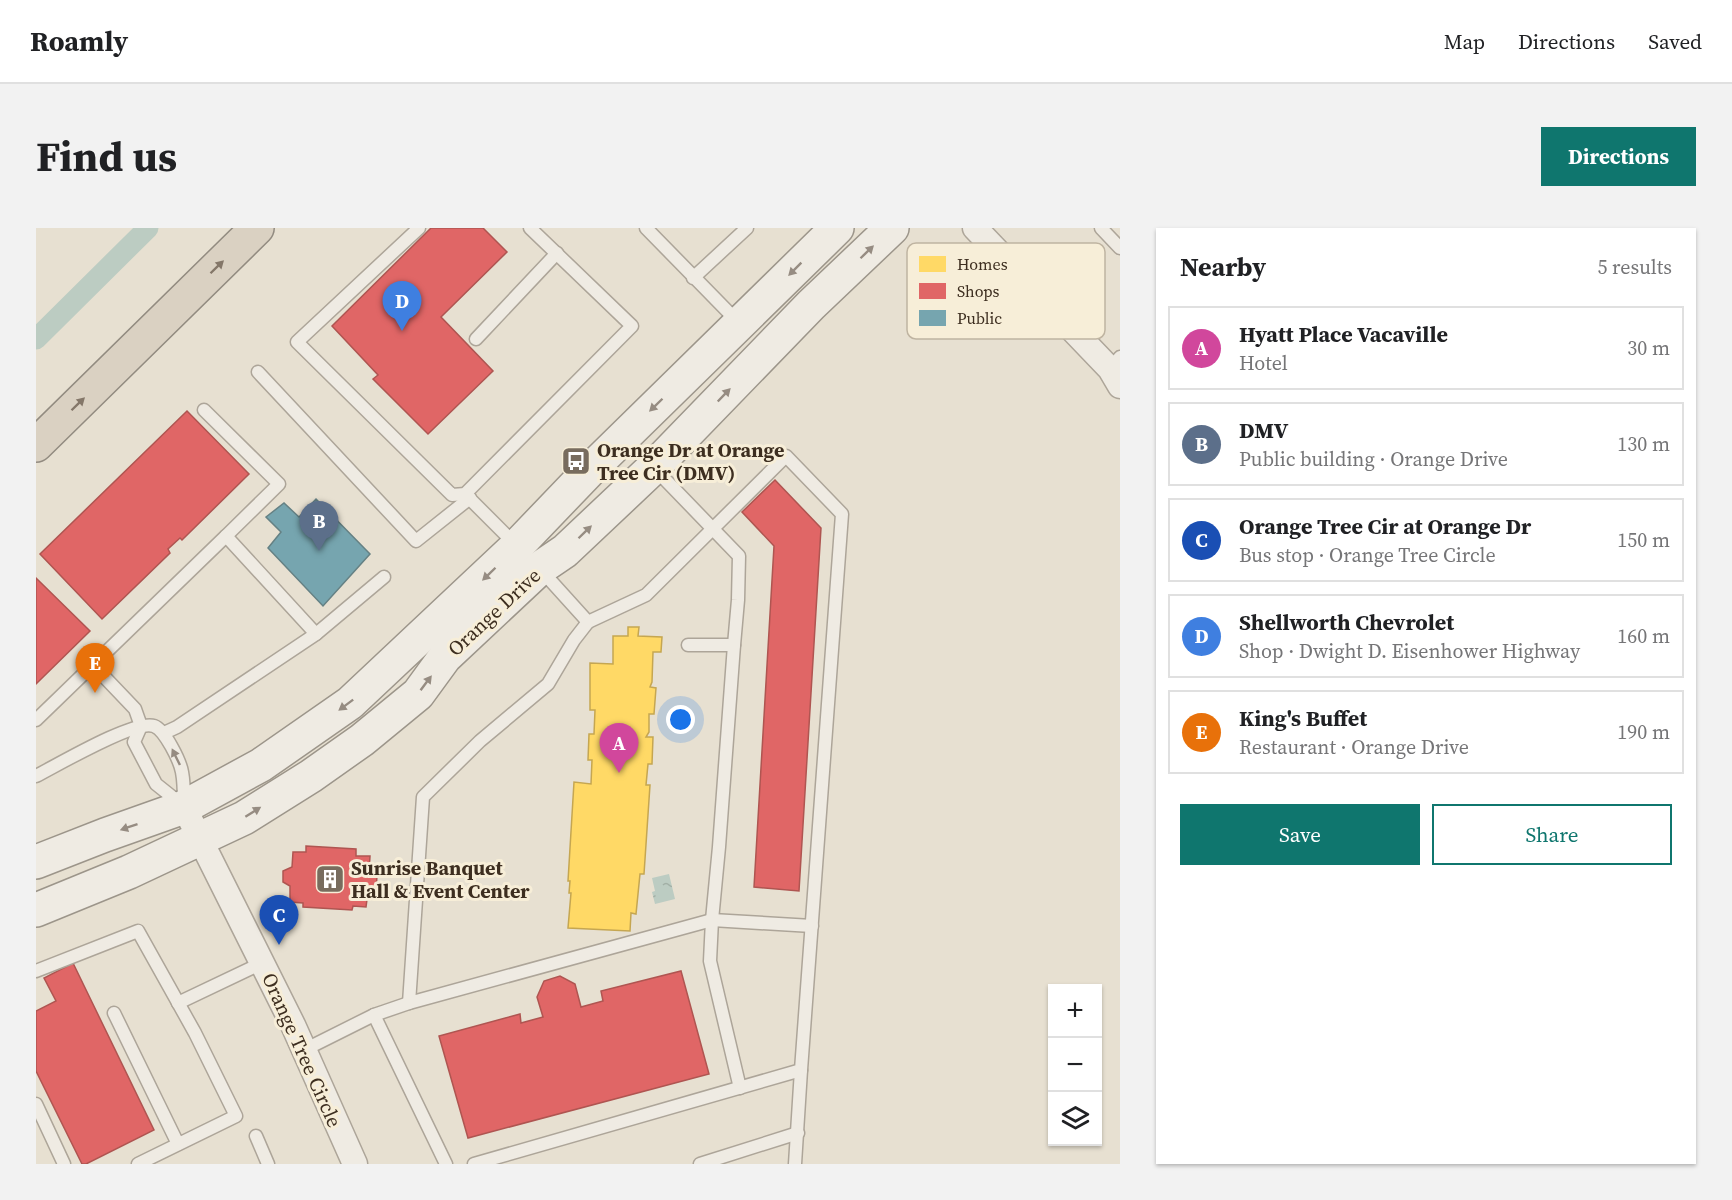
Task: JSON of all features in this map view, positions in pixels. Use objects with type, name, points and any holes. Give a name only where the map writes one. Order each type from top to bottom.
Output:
[{"type":"highway","points":[[36,445],[257,228]]},
{"type":"street","name":"Orange Drive","points":[[36,910],[129,872],[244,818],[311,776],[362,740],[418,694],[445,657],[528,557],[588,472],[837,228]]},
{"type":"street","name":"Orange Drive","points":[[36,862],[184,807],[261,765],[350,703],[528,557],[565,551],[654,467],[812,305],[892,228]]},
{"type":"street","points":[[975,228],[990,243]]},
{"type":"street","points":[[1085,339],[1117,371]]},
{"type":"street","name":"Orange Tree Circle","points":[[184,807],[304,1050],[355,1164]]},
{"type":"lane","points":[[418,228],[297,342],[452,495],[467,496],[588,622]]},
{"type":"lane","points":[[258,372],[416,541],[467,496],[632,326],[530,228]]},
{"type":"lane","points":[[646,228],[740,324]]},
{"type":"lane","points":[[693,278],[747,228]]},
{"type":"lane","points":[[1101,228],[1120,248]]},
{"type":"lane","points":[[476,339],[557,253]]},
{"type":"lane","points":[[36,720],[279,484],[204,410]]},
{"type":"lane","points":[[409,1003],[423,797],[480,741],[548,684],[574,640],[588,622],[646,595],[786,456],[842,514],[795,1164]]},
{"type":"lane","points":[[654,467],[739,556],[738,600],[719,847],[711,920],[710,961],[740,1088]]},
{"type":"lane","points":[[226,536],[316,634]]},
{"type":"lane","points":[[164,733],[177,727],[316,634],[384,577]]},
{"type":"lane","points":[[688,645],[734,645]]},
{"type":"lane","points":[[93,665],[135,709],[141,726],[135,742],[156,784],[184,807]]},
{"type":"lane","points":[[36,776],[112,737],[141,726],[154,726],[164,733],[182,770],[184,807]]},
{"type":"lane","points":[[304,1050],[374,1015],[409,1003],[711,920],[812,926]]},
{"type":"lane","points":[[36,971],[138,931],[178,1003],[236,1116],[138,1164]]},
{"type":"lane","points":[[178,1003],[262,963]]},
{"type":"lane","points":[[114,1013],[178,1144]]},
{"type":"lane","points":[[374,1015],[446,1164]]},
{"type":"lane","points":[[474,1164],[801,1070]]},
{"type":"lane","points":[[36,1104],[64,1164]]},
{"type":"lane","points":[[700,1164],[798,1133]]},
{"type":"lane","points":[[256,1136],[268,1164]]},
{"type":"water","points":[[669,874],[675,899],[655,904],[652,878]]},
{"type":"building: Homes","points":[[628,627],[639,627],[638,636],[662,637],[661,652],[653,652],[650,687],[656,688],[654,714],[649,714],[649,732],[646,737],[653,737],[652,764],[648,764],[646,785],[650,785],[644,874],[640,874],[636,914],[631,913],[630,931],[568,928],[571,893],[569,893],[570,881],[568,881],[574,782],[591,784],[592,760],[588,760],[589,734],[594,734],[595,710],[590,710],[590,663],[613,664],[613,636],[628,636]]},
{"type":"building: Shops","points":[[431,228],[483,228],[507,252],[441,317],[493,371],[428,434],[373,379],[378,375],[332,326]]},
{"type":"building: Shops","points":[[187,411],[249,474],[182,540],[180,538],[168,549],[170,553],[102,619],[40,554]]},
{"type":"building: Shops","points":[[775,480],[821,528],[799,891],[754,887],[774,546],[742,512]]},
{"type":"building: Shops","points":[[36,578],[90,631],[36,684]]},
{"type":"building: Shops","name":"Sunrise Banquet Hall & Event Center","points":[[306,846],[356,849],[356,856],[370,856],[369,873],[377,876],[376,889],[368,892],[366,907],[353,906],[352,910],[303,907],[303,903],[290,902],[290,886],[283,882],[283,871],[292,867],[293,852],[306,852]]},
{"type":"building: Shops","points":[[73,963],[154,1130],[86,1164],[82,1164],[36,1071],[36,1011],[56,1001],[44,978]]},
{"type":"building: Shops","points":[[681,971],[709,1074],[468,1138],[439,1036],[520,1014],[521,1023],[543,1017],[537,997],[544,981],[560,976],[575,984],[581,1007],[603,1001],[601,991]]},
{"type":"building: Public","points":[[316,499],[370,554],[323,606],[268,548],[281,532],[266,517],[284,503],[299,517]]},
{"type":"waterway","points":[[36,339],[148,228]]},
{"type":"place","name":"Shellworth Chevrolet","points":[[402,331]]},
{"type":"place","name":"Orange Dr at Orange Tree Cir (DMV)","points":[[576,461]]},
{"type":"place","name":"DMV","points":[[319,551]]},
{"type":"place","name":"King's Buffet","points":[[95,693]]},
{"type":"place","name":"Hyatt Place Vacaville","points":[[619,773]]},
{"type":"place","name":"Sunrise Banquet Hall & Event Center","points":[[330,879]]},
{"type":"place","name":"Orange Tree Cir at Orange Dr","points":[[279,945]]}]
